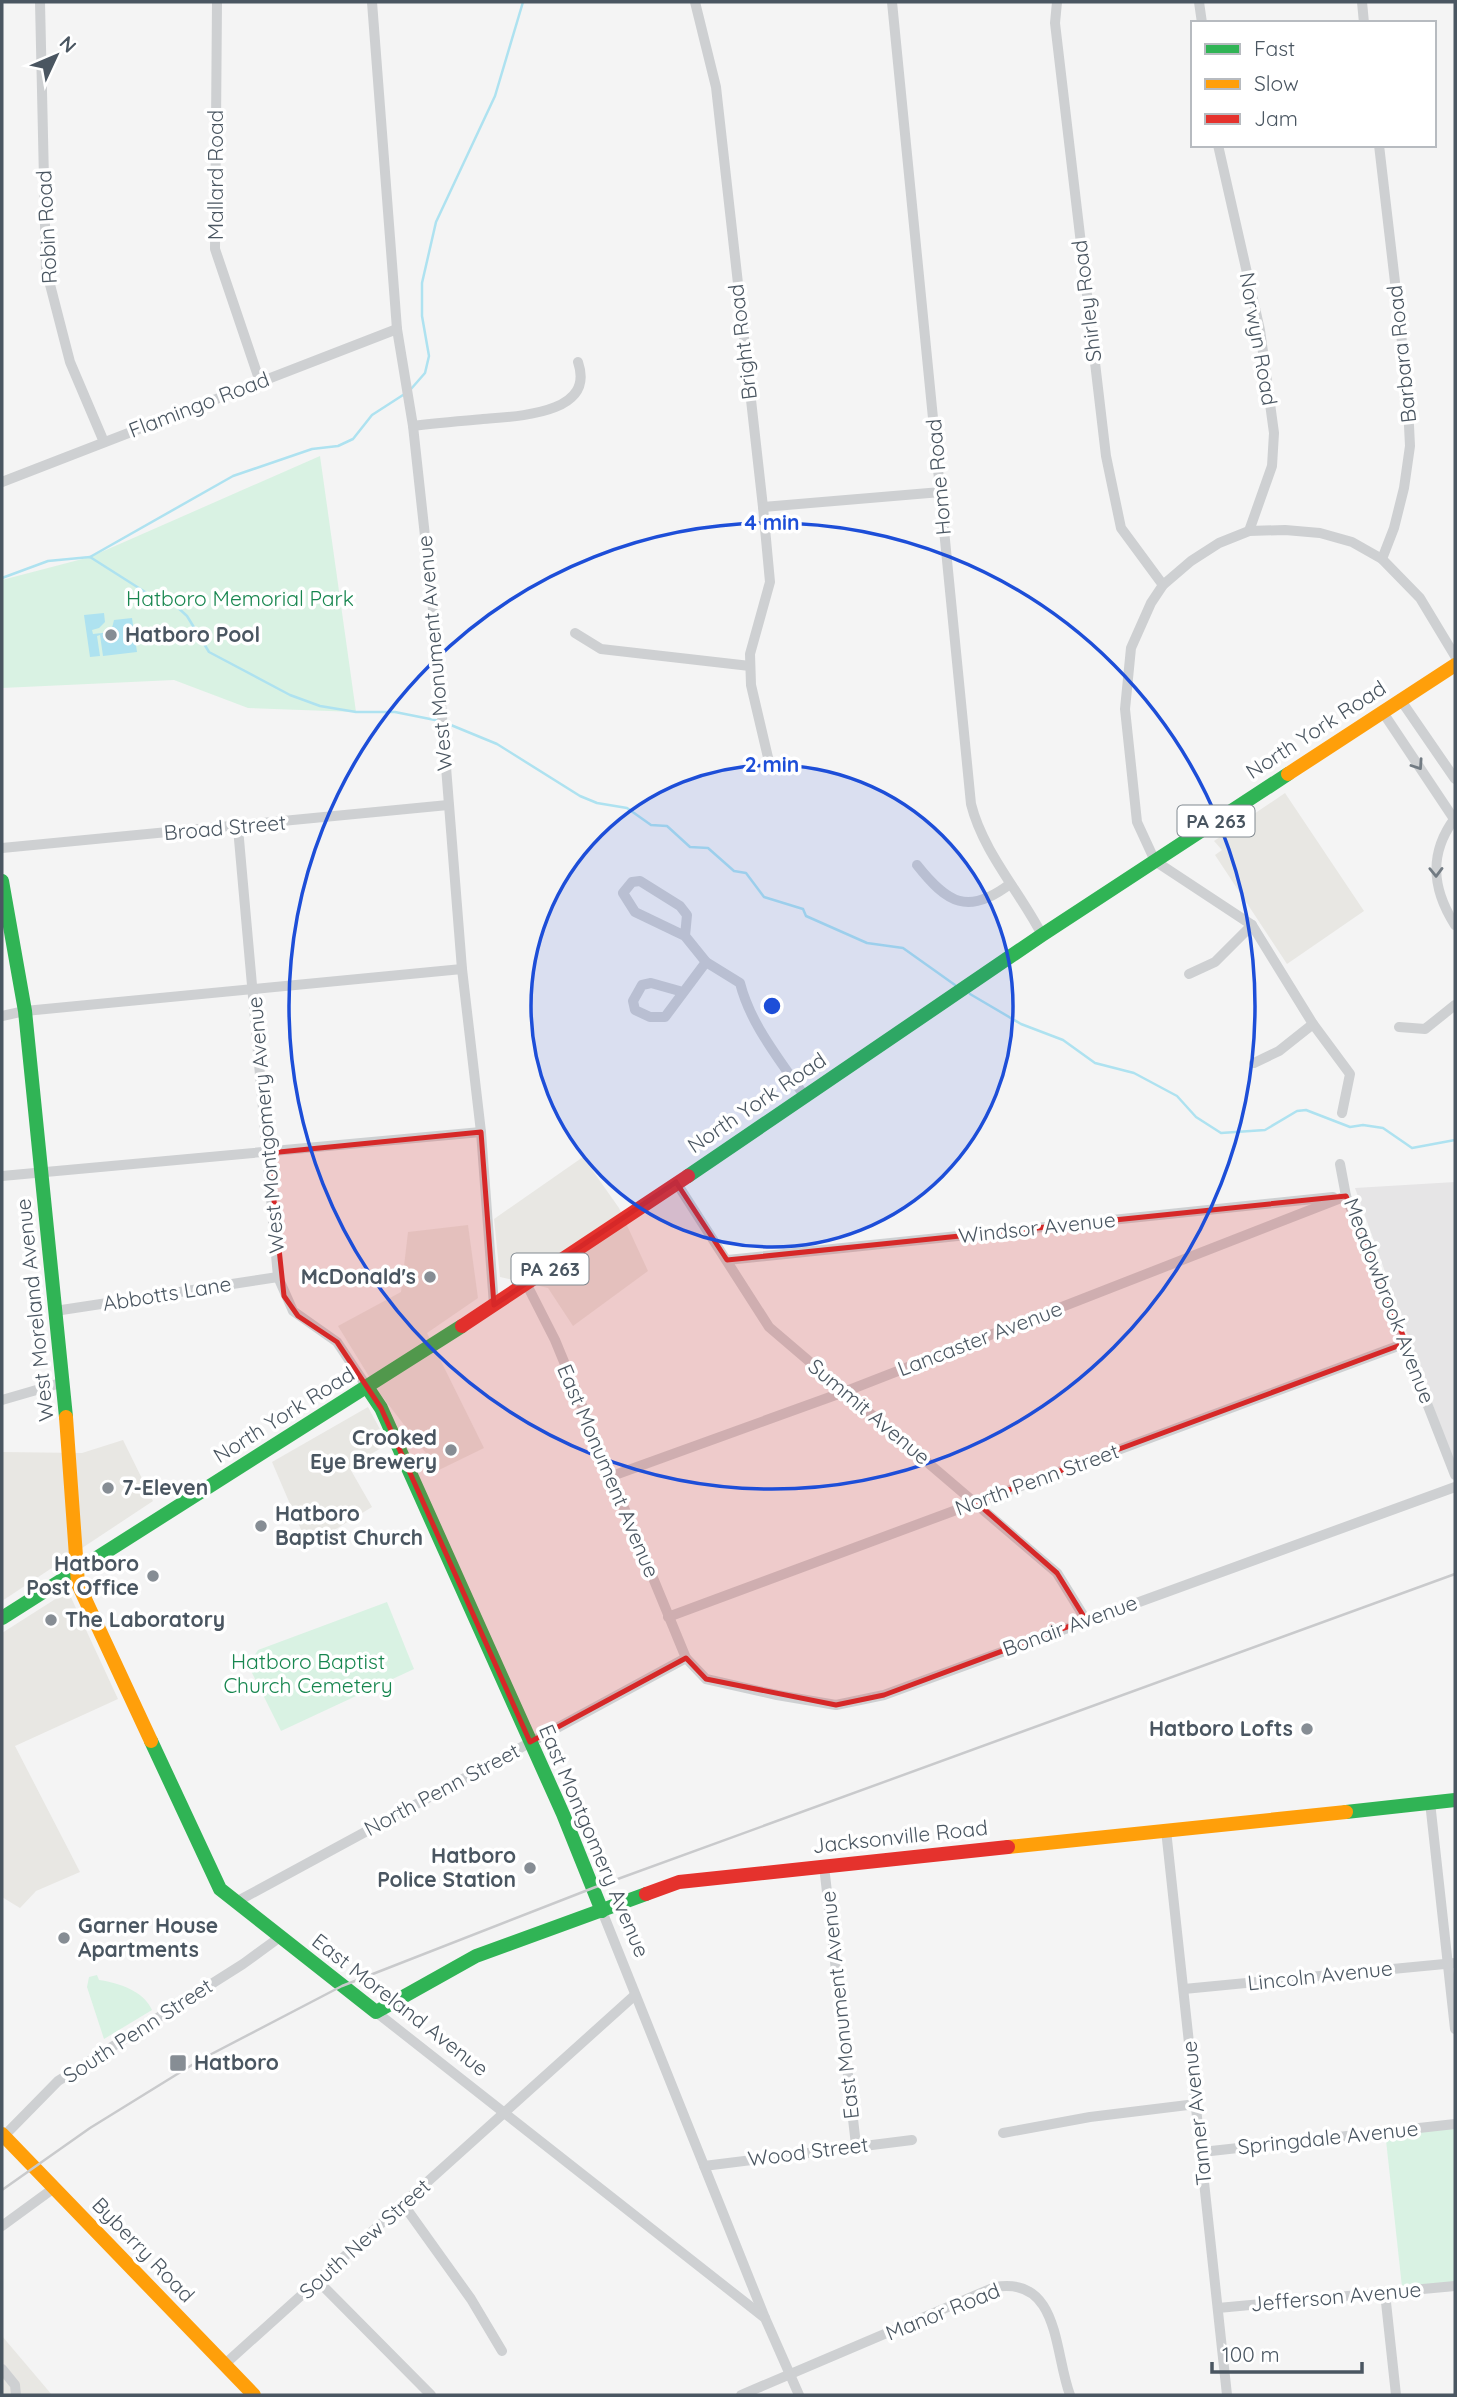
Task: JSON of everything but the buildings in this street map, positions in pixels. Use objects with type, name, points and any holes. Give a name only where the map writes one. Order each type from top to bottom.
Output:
[{"type":"main road","name":"North York Road","points":[[77,1569],[527,1285],[1042,935],[1455,665]]},
{"type":"main road","name":"West Moreland Avenue","points":[[2,881],[25,1011],[64,1382],[77,1569]]},
{"type":"main road","name":"East Montgomery Avenue","points":[[367,1387],[381,1408],[602,1911]]},
{"type":"main road","name":"PA 263","points":[[2,1618],[77,1569]]},
{"type":"main road","name":"East Moreland Avenue","points":[[77,1569],[78,1584],[220,1889],[376,2012]]},
{"type":"main road","name":"Jacksonville Road","points":[[376,2012],[475,1956],[679,1882],[1455,1800]]},
{"type":"main road","name":"Byberry Road","points":[[3,2135],[254,2395]]},
{"type":"street","name":"Robin Road","points":[[40,2],[46,269],[70,362],[104,442]]},
{"type":"street","name":"Mallard Road","points":[[217,2],[215,249],[260,382]]},
{"type":"street","name":"West Monument Avenue","points":[[372,2],[397,329],[413,426],[435,628],[440,722],[462,969],[481,1132],[494,1306]]},
{"type":"street","name":"Bright Road","points":[[695,2],[716,87],[763,507],[770,582],[750,654],[750,666],[751,685],[770,766]]},
{"type":"street","name":"Home Road","points":[[892,2],[971,804],[975,819],[1010,884],[1042,935]]},
{"type":"street","name":"Shirley Road","points":[[1057,2],[1055,23],[1105,456],[1121,528],[1163,585]]},
{"type":"street","points":[[1199,2],[1202,21]]},
{"type":"street","points":[[1362,2],[1364,21]]},
{"type":"street","name":"Norwyn Road","points":[[1218,147],[1260,330],[1275,433],[1272,466],[1249,531]]},
{"type":"street","name":"Barbara Road","points":[[1379,147],[1407,385],[1410,446],[1398,515],[1382,559]]},
{"type":"street","name":"Flamingo Road","points":[[2,482],[397,329]]},
{"type":"street","points":[[413,426],[529,415],[552,409],[578,390],[582,381],[578,362]]},
{"type":"street","points":[[763,507],[941,492]]},
{"type":"street","points":[[1342,1113],[1350,1074],[1313,1024],[1252,925],[1155,861],[1136,822],[1125,709],[1131,648],[1143,617],[1163,585],[1191,561],[1219,543],[1249,531],[1320,533],[1352,542],[1382,559],[1420,598],[1455,656]]},
{"type":"street","points":[[575,633],[601,649],[750,666]]},
{"type":"street","points":[[1400,699],[1455,779]]},
{"type":"street","points":[[1382,711],[1455,819],[1436,856],[1434,875],[1444,907],[1455,925]]},
{"type":"street","name":"Broad Street","points":[[2,848],[238,828],[448,805]]},
{"type":"street","name":"West Montgomery Avenue","points":[[238,828],[255,991],[278,1277],[293,1311],[331,1336],[367,1387]]},
{"type":"street","points":[[917,865],[942,892],[966,904],[984,902],[1010,884]]},
{"type":"street","points":[[685,936],[687,915],[680,906],[640,881],[623,893],[635,912],[685,936],[706,962],[740,983],[745,1004],[755,1023],[805,1097]]},
{"type":"street","points":[[1189,975],[1215,962],[1252,925]]},
{"type":"street","points":[[683,992],[650,984],[642,985],[633,1001],[635,1010],[642,1014],[665,1017],[706,962]]},
{"type":"street","points":[[2,1016],[25,1011],[462,969]]},
{"type":"street","points":[[1399,1027],[1425,1029],[1455,1005]]},
{"type":"street","points":[[1254,1063],[1279,1051],[1313,1024]]},
{"type":"street","points":[[2,1176],[481,1132]]},
{"type":"street","name":"Meadowbrook Avenue","points":[[1340,1164],[1346,1196],[1406,1343],[1455,1475]]},
{"type":"street","name":"Summit Avenue","points":[[676,1182],[769,1327],[1057,1573],[1086,1620]]},
{"type":"street","name":"Windsor Avenue","points":[[727,1260],[1346,1196]]},
{"type":"street","name":"Lancaster Avenue","points":[[612,1476],[844,1392],[1346,1196]]},
{"type":"street","name":"Abbotts Lane","points":[[55,1311],[278,1277]]},
{"type":"street","name":"East Monument Avenue","points":[[527,1285],[546,1320],[686,1658]]},
{"type":"street","name":"North Penn Street","points":[[668,1617],[1406,1343]]},
{"type":"street","points":[[2,1401],[64,1382]]},
{"type":"street","name":"Bonair Avenue","points":[[686,1658],[706,1679],[836,1705],[884,1696],[1455,1487]]},
{"type":"street","name":"North Penn Street","points":[[236,1902],[686,1658]]},
{"type":"street","points":[[1430,1802],[1451,1963],[1455,2029]]},
{"type":"street","name":"Tanner Avenue","points":[[1166,1830],[1227,2395]]},
{"type":"street","name":"East Monument Avenue","points":[[824,1866],[856,2145]]},
{"type":"street","name":"East Montgomery Avenue","points":[[602,1911],[765,2318]]},
{"type":"street","name":"South Penn Street","points":[[3,2135],[58,2081],[280,1937]]},
{"type":"street","name":"Lincoln Avenue","points":[[1184,1989],[1451,1963]]},
{"type":"street","name":"South New Street","points":[[225,2364],[635,1995]]},
{"type":"street","name":"East Moreland Avenue","points":[[376,2012],[765,2318],[799,2395]]},
{"type":"street","points":[[1003,2133],[1090,2117],[1196,2104]]},
{"type":"street","name":"Springdale Avenue","points":[[1202,2152],[1455,2124]]},
{"type":"street","name":"Wood Street","points":[[704,2166],[912,2140]]},
{"type":"street","points":[[2,2226],[54,2188]]},
{"type":"street","points":[[403,2204],[471,2298],[502,2351]]},
{"type":"street","points":[[318,2281],[431,2395]]},
{"type":"street","name":"Manor Road","points":[[740,2395],[995,2287],[1008,2285],[1032,2292],[1042,2302],[1052,2323],[1070,2395]]},
{"type":"street","name":"Jefferson Avenue","points":[[1218,2308],[1455,2286]]},
{"type":"street","points":[[1385,2293],[1396,2395]]},
{"type":"street","points":[[2,2369],[15,2385],[16,2395]]},
{"type":"highlighted area","points":[[481,1132],[494,1305],[676,1182],[727,1260],[1346,1196],[1406,1343],[976,1502],[1057,1573],[1086,1620],[884,1695],[836,1705],[706,1679],[686,1658],[530,1742],[381,1408],[337,1342],[298,1316],[284,1296],[269,1153]]},
{"type":"shaded area","points":[[1285,793],[1364,911],[1287,964],[1215,855],[1222,850],[1214,841]]},
{"type":"shaded area","points":[[583,1157],[619,1208],[648,1271],[573,1326],[548,1288],[500,1277],[494,1219]]},
{"type":"shaded area","points":[[1455,1182],[1455,1467],[1355,1188]]},
{"type":"shaded area","points":[[468,1225],[478,1298],[427,1333],[484,1448],[439,1470],[378,1391],[338,1326],[401,1292],[408,1232]]},
{"type":"shaded area","points":[[368,1407],[388,1444],[349,1467],[372,1507],[308,1546],[272,1462]]},
{"type":"shaded area","points":[[123,1440],[153,1501],[2,1601],[2,1452],[82,1453]]},
{"type":"shaded area","points":[[68,1591],[118,1699],[15,1746],[80,1872],[36,1891],[20,1908],[2,1897],[2,1633]]},
{"type":"shaded area","points":[[2,2336],[52,2395],[2,2395]]},
{"type":"green space","name":"Hatboro Memorial Park","points":[[320,456],[356,712],[248,708],[174,680],[2,688],[2,580],[90,557]]},
{"type":"green space","name":"Hatboro Baptist Church Cemetery","points":[[387,1602],[414,1669],[281,1731],[248,1665],[258,1650]]},
{"type":"green space","points":[[97,1975],[99,1980],[115,1983],[137,1993],[152,2010],[104,2039],[87,1987],[89,1977]]},
{"type":"green space","points":[[1455,2124],[1455,2282],[1402,2287],[1385,2131]]},
{"type":"water","name":"Hatboro Pool","points":[[104,613],[105,622],[92,630],[93,634],[111,632],[114,620],[132,618],[137,652],[103,656],[100,635],[97,636],[100,656],[90,657],[84,615]]},
{"type":"waterway","points":[[411,389],[425,373],[429,356],[422,316],[422,283],[436,222],[495,96],[523,2]]},
{"type":"waterway","points":[[90,557],[233,476],[312,449],[338,446],[353,439],[372,415],[403,395]]},
{"type":"waterway","points":[[2,578],[48,561],[90,557],[153,597],[175,605],[187,616],[209,652],[290,695],[320,706],[356,712],[395,712],[440,721]]},
{"type":"waterway","points":[[446,723],[497,744],[580,796],[597,803],[627,808],[651,825],[667,826],[690,847],[708,848],[734,871],[746,873],[764,897],[803,909],[806,916],[867,943],[903,948],[955,985]]},
{"type":"waterway","points":[[970,994],[1021,1024],[1063,1040],[1095,1063],[1134,1073],[1177,1096],[1196,1117],[1221,1133],[1265,1130],[1297,1111],[1306,1110],[1350,1127],[1363,1125],[1383,1128],[1412,1148],[1455,1140]]},
{"type":"railway","points":[[2,2190],[90,2128],[200,2060],[342,1986],[593,1888],[1455,1574]]},
{"type":"traffic: fast","points":[[688,1176],[1042,935],[1288,774]]},
{"type":"traffic: fast","points":[[2,881],[25,1011],[66,1417]]},
{"type":"traffic: fast","points":[[2,1618],[462,1326]]},
{"type":"traffic: fast","points":[[367,1387],[381,1408],[563,1814],[602,1911]]},
{"type":"traffic: fast","points":[[151,1741],[220,1889],[376,2012],[476,1956],[646,1894]]},
{"type":"traffic: fast","points":[[1346,1812],[1455,1800]]},
{"type":"traffic: slow","points":[[1288,774],[1455,665]]},
{"type":"traffic: slow","points":[[66,1417],[78,1584],[151,1741]]},
{"type":"traffic: slow","points":[[1008,1847],[1346,1812]]},
{"type":"traffic: slow","points":[[2,2134],[254,2395]]},
{"type":"traffic: jam","points":[[462,1326],[688,1176]]},
{"type":"traffic: jam","points":[[646,1894],[679,1882],[1008,1847]]},
{"type":"place","name":"Hatboro Pool","points":[[111,635]]},
{"type":"place","name":"McDonald's","points":[[430,1277]]},
{"type":"place","name":"Crooked Eye Brewery","points":[[451,1450]]},
{"type":"place","name":"7-Eleven","points":[[108,1488]]},
{"type":"place","name":"Hatboro Baptist Church","points":[[261,1526]]},
{"type":"place","name":"Hatboro Post Office","points":[[153,1576]]},
{"type":"place","name":"The Laboratory","points":[[51,1620]]},
{"type":"place","name":"Hatboro Lofts","points":[[1307,1729]]},
{"type":"place","name":"Hatboro Police Station","points":[[530,1868]]},
{"type":"place","name":"Garner House Apartments","points":[[64,1938]]},
{"type":"place","name":"Hatboro","points":[[178,2063]]}]
